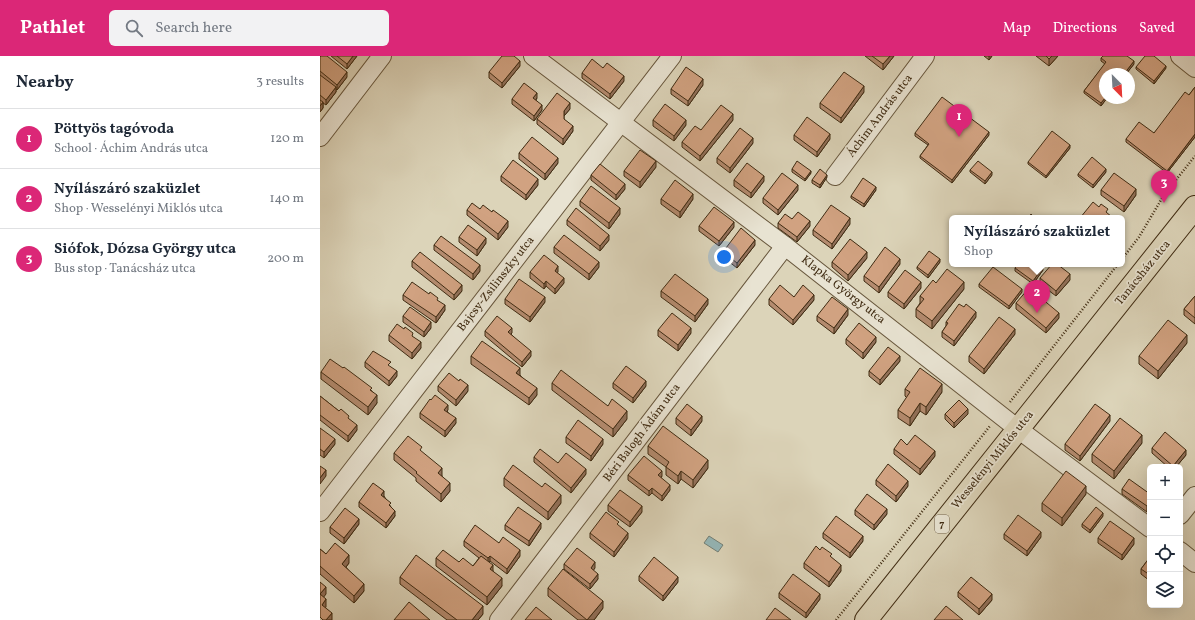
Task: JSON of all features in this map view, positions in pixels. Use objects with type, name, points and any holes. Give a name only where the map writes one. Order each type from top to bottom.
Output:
[{"type":"main road","name":"Tanácsház utca","points":[[1090,338],[1195,207]]},
{"type":"main road","name":"Wesselényi Miklós utca","points":[[866,620],[1090,338]]},
{"type":"street","points":[[320,137],[382,56]]},
{"type":"street","name":"Klapka György utca","points":[[533,56],[785,246],[1018,429],[1147,526]]},
{"type":"street","name":"Bajcsy-Zsilinszky utca","points":[[320,512],[672,56]]},
{"type":"street","name":"Áchim András utca","points":[[835,176],[925,56]]},
{"type":"street","points":[[1180,56],[1195,68]]},
{"type":"street","name":"Béri Balogh Ádám utca","points":[[499,620],[785,246]]},
{"type":"street","points":[[1183,511],[1195,496]]},
{"type":"street","points":[[1183,553],[1195,563]]},
{"type":"path","points":[[1125,255],[1139,237],[1164,195],[1195,156]]},
{"type":"path","points":[[836,620],[1116,267]]},
{"type":"water","points":[[709,536],[723,545],[718,552],[704,543]]},
{"type":"building","points":[[321,56],[327,56],[347,72],[337,85],[320,71]]},
{"type":"building","points":[[337,56],[353,56],[347,64]]},
{"type":"building","points":[[502,56],[514,56],[520,61],[502,83],[489,72]]},
{"type":"building","points":[[872,56],[890,56],[883,64]]},
{"type":"building","points":[[1103,56],[1127,56],[1134,61],[1129,68],[1101,68],[1106,62],[1101,58]]},
{"type":"building","points":[[1145,56],[1154,56],[1166,66],[1154,81],[1136,67]]},
{"type":"building","points":[[592,59],[603,68],[607,63],[624,76],[610,94],[582,73]]},
{"type":"building","points":[[686,67],[703,79],[688,101],[671,89]]},
{"type":"building","points":[[1099,71],[1099,102],[1084,91]]},
{"type":"building","points":[[844,72],[864,86],[841,118],[820,103]]},
{"type":"building","points":[[320,75],[336,87],[326,100],[320,95]]},
{"type":"building","points":[[524,83],[537,93],[533,98],[542,105],[534,116],[512,99]]},
{"type":"building","points":[[1195,87],[1195,134],[1167,171],[1126,139],[1139,122],[1154,133],[1185,92],[1189,95]]},
{"type":"building","points":[[557,93],[570,103],[564,111],[564,119],[573,126],[563,139],[537,119]]},
{"type":"building","points":[[942,97],[989,132],[952,180],[920,156],[929,144],[915,133]]},
{"type":"building","points":[[665,104],[686,120],[674,136],[653,120]]},
{"type":"building","points":[[721,105],[733,114],[700,156],[682,142],[695,126],[701,130]]},
{"type":"building","points":[[807,117],[830,134],[817,152],[794,135]]},
{"type":"building","points":[[740,128],[753,138],[730,168],[717,158]]},
{"type":"building","points":[[1052,131],[1070,145],[1046,176],[1028,162]]},
{"type":"building","points":[[532,137],[558,158],[545,174],[519,153]]},
{"type":"building","points":[[640,150],[656,161],[640,182],[624,171]]},
{"type":"building","points":[[1092,157],[1106,169],[1093,185],[1078,174]]},
{"type":"building","points":[[513,160],[538,179],[526,195],[501,176]]},
{"type":"building","points":[[797,161],[811,171],[805,179],[792,169]]},
{"type":"building","points":[[978,161],[992,172],[985,181],[970,170]]},
{"type":"building","points":[[747,163],[764,176],[751,193],[734,180]]},
{"type":"building","points":[[600,164],[625,184],[616,195],[591,175]]},
{"type":"building","points":[[820,169],[827,175],[820,185],[812,180]]},
{"type":"building","points":[[782,173],[798,185],[778,210],[763,198]]},
{"type":"building","points":[[1114,173],[1136,189],[1124,206],[1101,190]]},
{"type":"building","points":[[863,178],[876,187],[864,204],[851,196]]},
{"type":"building","points":[[675,180],[693,194],[680,212],[661,199]]},
{"type":"building","points":[[591,186],[620,208],[609,223],[580,201]]},
{"type":"building","points":[[1093,202],[1099,207],[1101,204],[1108,209],[1106,212],[1110,215],[1082,215]]},
{"type":"building","points":[[472,203],[480,209],[483,205],[492,212],[493,210],[508,221],[498,234],[467,210]]},
{"type":"building","points":[[831,205],[850,218],[832,244],[813,230]]},
{"type":"building","points":[[714,207],[734,222],[719,241],[699,226]]},
{"type":"building","points":[[576,208],[609,235],[600,246],[567,220]]},
{"type":"building","points":[[798,212],[810,221],[797,237],[778,223],[785,214],[792,219]]},
{"type":"building","points":[[468,225],[486,238],[477,250],[459,237]]},
{"type":"building","points":[[741,228],[755,240],[737,263],[723,252]]},
{"type":"building","points":[[564,235],[599,262],[589,274],[554,247]]},
{"type":"building","points":[[441,236],[480,265],[473,274],[434,245]]},
{"type":"building","points":[[850,239],[867,252],[848,275],[832,262]]},
{"type":"building","points":[[885,247],[900,259],[879,287],[864,276]]},
{"type":"building","points":[[929,251],[940,259],[928,275],[917,267]]},
{"type":"building","points":[[420,252],[462,285],[454,295],[412,261]]},
{"type":"building","points":[[544,255],[558,266],[555,271],[564,278],[555,289],[546,281],[544,284],[530,272]]},
{"type":"building","points":[[993,267],[1022,289],[1009,306],[979,284]]},
{"type":"building","points":[[1016,267],[1043,267],[1033,281],[1015,268]]},
{"type":"building","points":[[1049,267],[1061,267],[1070,274],[1056,291],[1040,278]]},
{"type":"building","points":[[947,269],[964,282],[932,321],[916,309],[924,299],[920,296],[933,280],[936,283]]},
{"type":"building","points":[[905,270],[921,282],[904,304],[888,292]]},
{"type":"building","points":[[675,274],[708,299],[695,316],[661,291]]},
{"type":"building","points":[[519,279],[545,297],[530,317],[505,299]]},
{"type":"building","points":[[412,282],[429,294],[430,292],[438,298],[437,300],[445,305],[436,317],[403,295]]},
{"type":"building","points":[[780,285],[794,297],[803,285],[814,295],[793,320],[769,299]]},
{"type":"building","points":[[1029,288],[1059,313],[1046,328],[1016,303]]},
{"type":"building","points":[[1195,296],[1195,318],[1184,309]]},
{"type":"building","points":[[832,297],[848,309],[834,328],[817,316]]},
{"type":"building","points":[[959,304],[964,307],[966,304],[976,312],[954,341],[942,332],[948,323],[946,322]]},
{"type":"building","points":[[410,307],[431,322],[424,332],[403,316]]},
{"type":"building","points":[[672,313],[691,328],[678,345],[658,330]]},
{"type":"building","points":[[497,316],[512,328],[508,332],[531,351],[522,362],[485,331]]},
{"type":"building","points":[[999,317],[1015,329],[984,369],[969,356]]},
{"type":"building","points":[[1168,320],[1187,335],[1158,371],[1139,356]]},
{"type":"building","points":[[859,323],[876,337],[863,353],[846,339]]},
{"type":"building","points":[[397,324],[404,329],[405,327],[413,333],[412,336],[421,342],[412,353],[389,335]]},
{"type":"building","points":[[482,341],[520,368],[516,373],[537,388],[529,398],[471,356]]},
{"type":"building","points":[[888,347],[900,356],[880,380],[869,371]]},
{"type":"building","points":[[373,351],[391,362],[388,365],[397,371],[389,381],[365,362]]},
{"type":"building","points":[[330,359],[343,368],[344,367],[372,388],[370,390],[377,395],[368,407],[321,372]]},
{"type":"building","points":[[626,366],[646,381],[633,398],[613,383]]},
{"type":"building","points":[[920,368],[942,384],[926,407],[920,403],[910,418],[898,410],[910,392],[905,389]]},
{"type":"building","points":[[561,370],[608,406],[612,399],[627,411],[613,429],[552,383]]},
{"type":"building","points":[[449,373],[459,381],[460,379],[468,385],[456,400],[438,386]]},
{"type":"building","points":[[435,395],[448,405],[444,410],[456,418],[445,431],[420,413],[430,399],[431,400]]},
{"type":"building","points":[[320,396],[339,411],[341,409],[349,416],[348,418],[357,425],[348,436],[320,415]]},
{"type":"building","points":[[959,400],[968,409],[954,423],[945,414]]},
{"type":"building","points":[[687,404],[702,416],[691,430],[676,418]]},
{"type":"building","points":[[1095,404],[1110,415],[1080,456],[1065,444]]},
{"type":"building","points":[[1120,418],[1142,435],[1114,471],[1092,454]]},
{"type":"building","points":[[578,420],[603,439],[591,456],[566,437]]},
{"type":"building","points":[[663,426],[708,460],[693,480],[681,471],[678,476],[666,467],[669,462],[648,446]]},
{"type":"building","points":[[320,428],[335,439],[324,452],[320,449]]},
{"type":"building","points":[[1165,432],[1186,450],[1175,464],[1171,464],[1152,448]]},
{"type":"building","points":[[915,435],[935,451],[920,469],[894,449],[901,439],[907,445]]},
{"type":"building","points":[[408,436],[422,447],[420,450],[442,468],[438,473],[450,483],[441,494],[394,453]]},
{"type":"building","points":[[540,449],[558,463],[566,453],[586,469],[571,488],[534,457]]},
{"type":"building","points":[[644,456],[662,471],[658,475],[670,485],[662,496],[652,488],[649,491],[628,475]]},
{"type":"building","points":[[888,464],[908,481],[896,496],[876,480]]},
{"type":"building","points":[[513,465],[542,487],[545,483],[561,495],[548,512],[504,478]]},
{"type":"building","points":[[320,466],[326,470],[320,478]]},
{"type":"building","points":[[1066,471],[1086,486],[1062,518],[1042,503]]},
{"type":"building","points":[[1129,479],[1147,492],[1147,506],[1122,489]]},
{"type":"building","points":[[373,483],[384,491],[381,495],[391,503],[389,505],[395,511],[386,523],[359,502]]},
{"type":"building","points":[[620,490],[642,506],[630,522],[608,505]]},
{"type":"building","points":[[867,494],[887,509],[874,525],[855,510]]},
{"type":"building","points":[[518,507],[541,523],[529,541],[505,525]]},
{"type":"building","points":[[1096,507],[1103,513],[1090,530],[1082,524]]},
{"type":"building","points":[[345,508],[359,519],[344,538],[330,527]]},
{"type":"building","points":[[606,512],[619,522],[617,524],[628,533],[614,552],[590,533]]},
{"type":"building","points":[[1018,515],[1041,532],[1027,551],[1004,534]]},
{"type":"building","points":[[836,516],[863,536],[850,553],[823,533]]},
{"type":"building","points":[[1110,521],[1134,538],[1122,555],[1098,538]]},
{"type":"building","points":[[475,525],[499,543],[503,537],[520,550],[507,569],[490,556],[488,558],[464,541]]},
{"type":"building","points":[[335,543],[349,555],[342,564],[364,584],[354,596],[320,566],[320,549],[326,554]]},
{"type":"building","points":[[816,546],[820,550],[822,547],[832,554],[830,556],[841,565],[829,582],[804,563]]},
{"type":"building","points":[[577,548],[595,562],[591,568],[598,574],[590,584],[564,564]]},
{"type":"building","points":[[443,550],[459,562],[463,558],[473,566],[481,556],[493,565],[490,569],[502,578],[487,597],[436,558]]},
{"type":"building","points":[[416,555],[483,606],[472,620],[457,620],[400,577]]},
{"type":"building","points":[[654,557],[678,577],[663,596],[639,576]]},
{"type":"building","points":[[1147,561],[1147,573],[1141,569]]},
{"type":"building","points":[[563,569],[603,601],[587,620],[548,588]]},
{"type":"building","points":[[793,574],[820,594],[806,613],[779,593]]},
{"type":"building","points":[[971,577],[992,594],[979,609],[958,592]]},
{"type":"building","points":[[320,582],[326,587],[320,594]]},
{"type":"building","points":[[320,594],[326,599],[322,605],[332,613],[326,620],[323,620],[320,617]]},
{"type":"building","points":[[409,602],[430,620],[394,620]]},
{"type":"building","points":[[946,606],[963,620],[934,620]]},
{"type":"building","points":[[536,607],[552,620],[525,620]]},
{"type":"building","points":[[775,608],[791,620],[766,620]]},
{"type":"place","name":"Pöttyös tagóvoda","points":[[959,137]]},
{"type":"place","name":"Siófok, Dózsa György utca","points":[[1164,203]]},
{"type":"place","name":"Nyílászáró szaküzlet","points":[[1037,313]]}]
